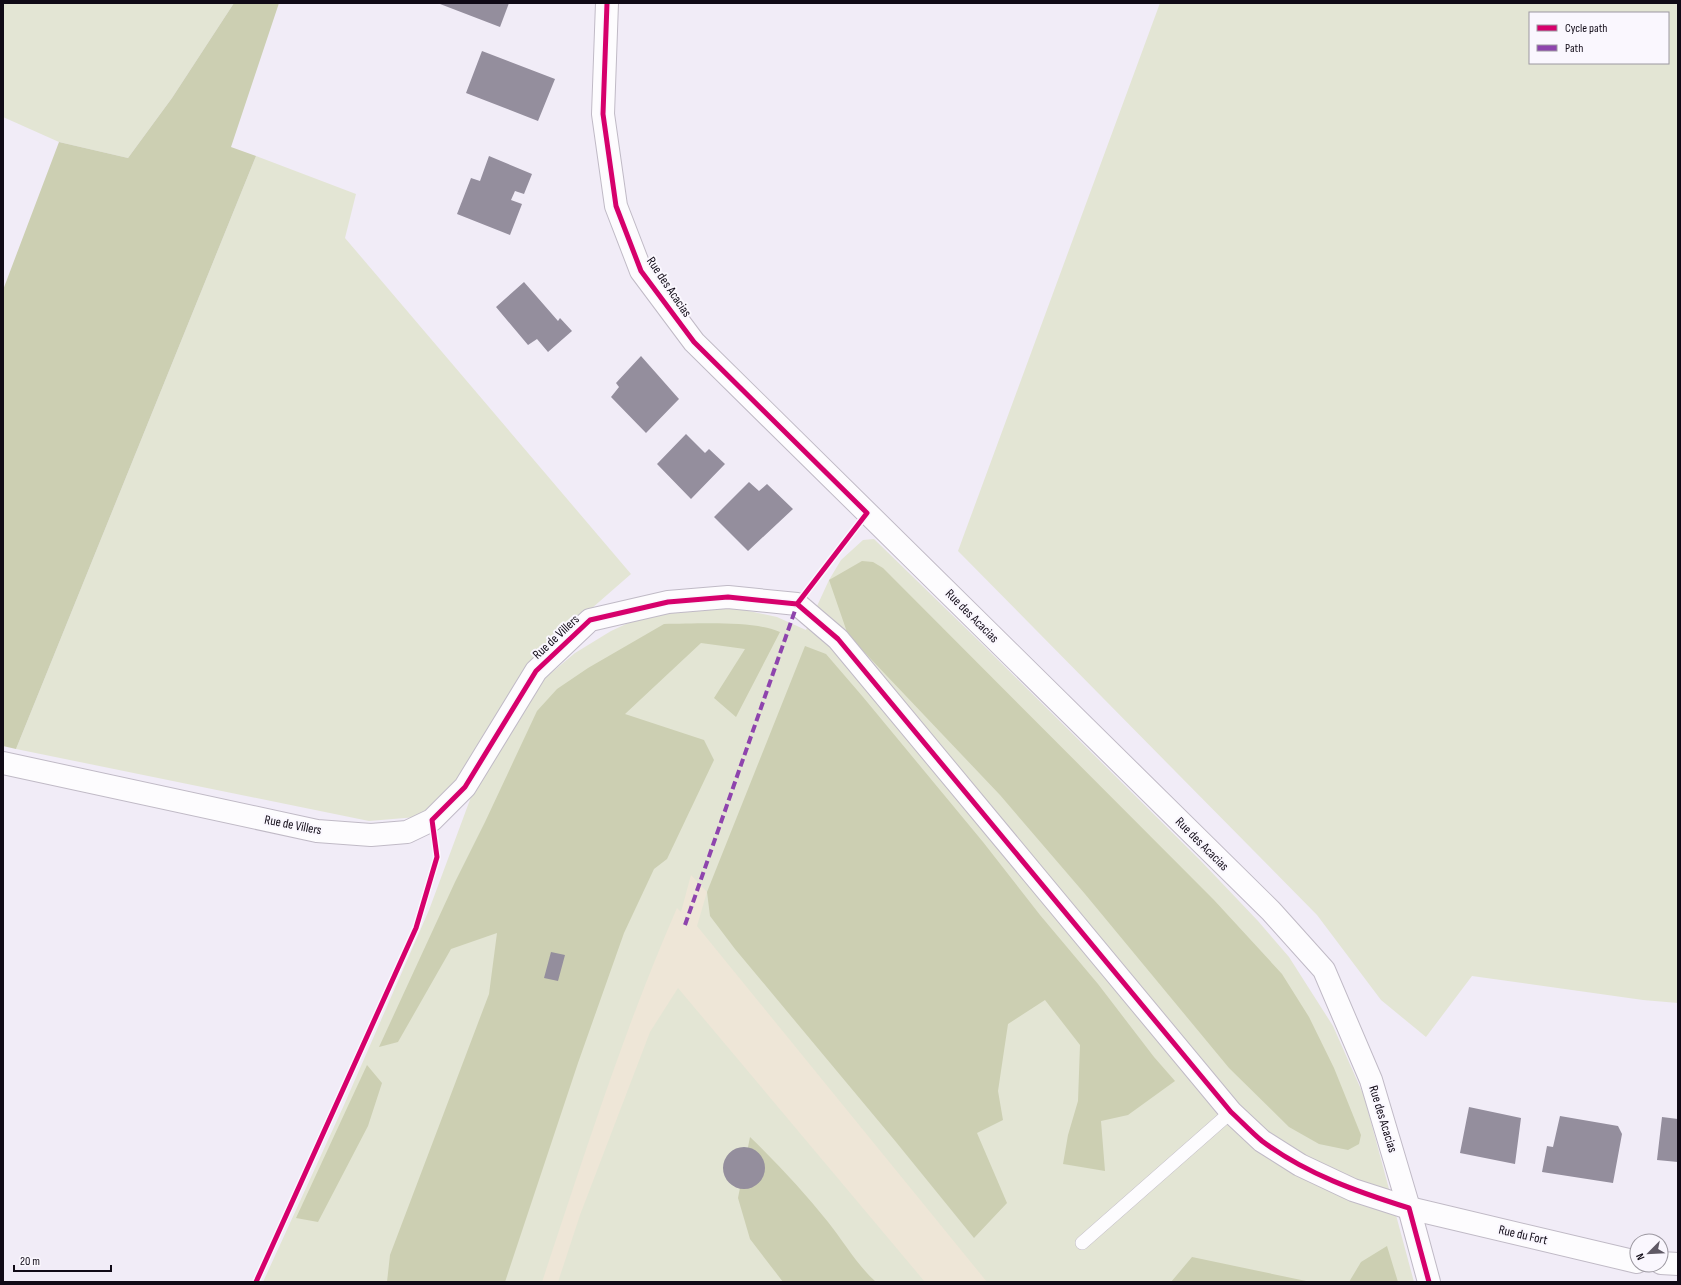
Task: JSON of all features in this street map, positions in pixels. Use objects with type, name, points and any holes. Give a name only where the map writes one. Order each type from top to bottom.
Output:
[{"type":"street","name":"Rue des Acacias","points":[[607,3],[603,114],[616,206],[641,271],[694,342],[1271,911],[1324,970],[1371,1080],[1429,1282]]},
{"type":"street","name":"Rue de Villers","points":[[3,763],[317,831],[371,835],[406,832],[432,820],[465,787],[536,671],[590,620],[676,601],[728,597],[797,604]]},
{"type":"street","name":"Rue du Fort","points":[[797,604],[838,639],[1230,1112],[1262,1141],[1300,1165],[1353,1190],[1409,1208],[1629,1260]]},
{"type":"lane","points":[[1082,1243],[1230,1112]]},
{"type":"green space","points":[[3,3],[234,3],[172,98],[128,158],[59,142],[3,117]]},
{"type":"green space","points":[[234,3],[279,3],[231,147],[256,156],[16,749],[3,746],[3,290],[59,142],[128,158],[172,98]]},
{"type":"green space","points":[[1160,3],[1678,3],[1678,1003],[1643,1000],[1472,976],[1426,1037],[1381,1000],[1317,915],[958,551]]},
{"type":"green space","points":[[256,156],[356,194],[345,238],[631,574],[544,650],[516,682],[490,732],[459,780],[438,804],[417,817],[369,821],[16,749]]},
{"type":"green space","points":[[874,539],[1200,860],[1258,921],[1289,957],[1333,1026],[1364,1096],[1414,1282],[263,1282],[344,1105],[429,910],[471,797],[528,697],[544,679],[575,653],[611,631],[639,618],[699,606],[744,610],[777,617],[806,630],[829,580],[841,560],[863,540]]},
{"type":"green space","points":[[862,561],[873,562],[883,568],[1214,900],[1282,974],[1309,1017],[1334,1068],[1361,1135],[1359,1144],[1348,1150],[1319,1144],[1289,1127],[1229,1068],[1085,894],[1000,795],[848,635],[829,580]]},
{"type":"green space","points":[[664,624],[740,624],[769,628],[780,632],[736,717],[714,698],[745,649],[701,643],[625,714],[704,740],[714,760],[667,859],[654,869],[624,933],[578,1063],[505,1282],[387,1282],[390,1255],[489,994],[497,933],[451,949],[398,1042],[379,1047],[455,882],[537,711],[557,689],[588,668]]},
{"type":"green space","points":[[805,646],[826,654],[863,697],[983,842],[1040,915],[1098,984],[1154,1057],[1175,1081],[1128,1115],[1101,1121],[1105,1171],[1063,1164],[1068,1135],[1078,1101],[1080,1045],[1045,1000],[1008,1024],[998,1091],[1003,1120],[977,1133],[1007,1203],[974,1238],[735,949],[710,916],[707,892]]},
{"type":"green space","points":[[367,1065],[382,1083],[368,1126],[318,1222],[296,1218]]},
{"type":"green space","points":[[750,1137],[810,1200],[857,1261],[876,1282],[783,1282],[750,1239],[738,1198]]},
{"type":"green space","points":[[1387,1246],[1398,1282],[1349,1282],[1361,1262]]},
{"type":"green space","points":[[1192,1257],[1311,1282],[1171,1282]]},
{"type":"sand","points":[[691,875],[707,892],[697,926],[987,1282],[925,1282],[678,988],[650,1032],[580,1215],[558,1282],[542,1282],[622,1046],[639,1000],[677,908],[681,912]]},
{"type":"building","points":[[509,3],[500,27],[440,4]]},
{"type":"building","points":[[482,51],[555,79],[538,121],[466,93]]},
{"type":"building","points":[[489,156],[532,174],[524,194],[515,191],[511,200],[522,204],[510,235],[457,214],[471,178],[480,181]]},
{"type":"building","points":[[524,282],[558,321],[560,318],[572,331],[548,352],[537,339],[528,345],[496,307]]},
{"type":"building","points":[[641,356],[679,399],[646,433],[611,397],[619,387],[616,383]]},
{"type":"building","points":[[686,434],[705,453],[709,449],[725,464],[691,499],[657,464]]},
{"type":"building","points":[[749,482],[759,491],[767,484],[793,509],[748,551],[714,517]]},
{"type":"building","points":[[551,952],[565,955],[558,981],[544,978]]},
{"type":"building","points":[[1469,1107],[1521,1118],[1515,1164],[1460,1153]]},
{"type":"building","points":[[1560,1116],[1618,1126],[1622,1134],[1613,1183],[1542,1172],[1547,1146],[1553,1147]]},
{"type":"building","points":[[1662,1117],[1678,1119],[1678,1162],[1657,1160]]},
{"type":"building","points":[[744,1147],[759,1153],[765,1168],[759,1183],[744,1189],[729,1183],[723,1168],[729,1153]]},
{"type":"marked path","points":[[685,925],[798,602]]},
{"type":"cycle path","points":[[607,3],[603,114],[616,206],[641,271],[694,342],[867,513],[797,604]]},
{"type":"cycle path","points":[[256,1282],[416,928],[437,857],[432,820],[465,787],[536,671],[590,620],[668,602],[728,597],[797,604]]},
{"type":"cycle path","points":[[797,604],[838,639],[1231,1112],[1262,1141],[1296,1163],[1333,1181],[1409,1208],[1429,1282]]}]
